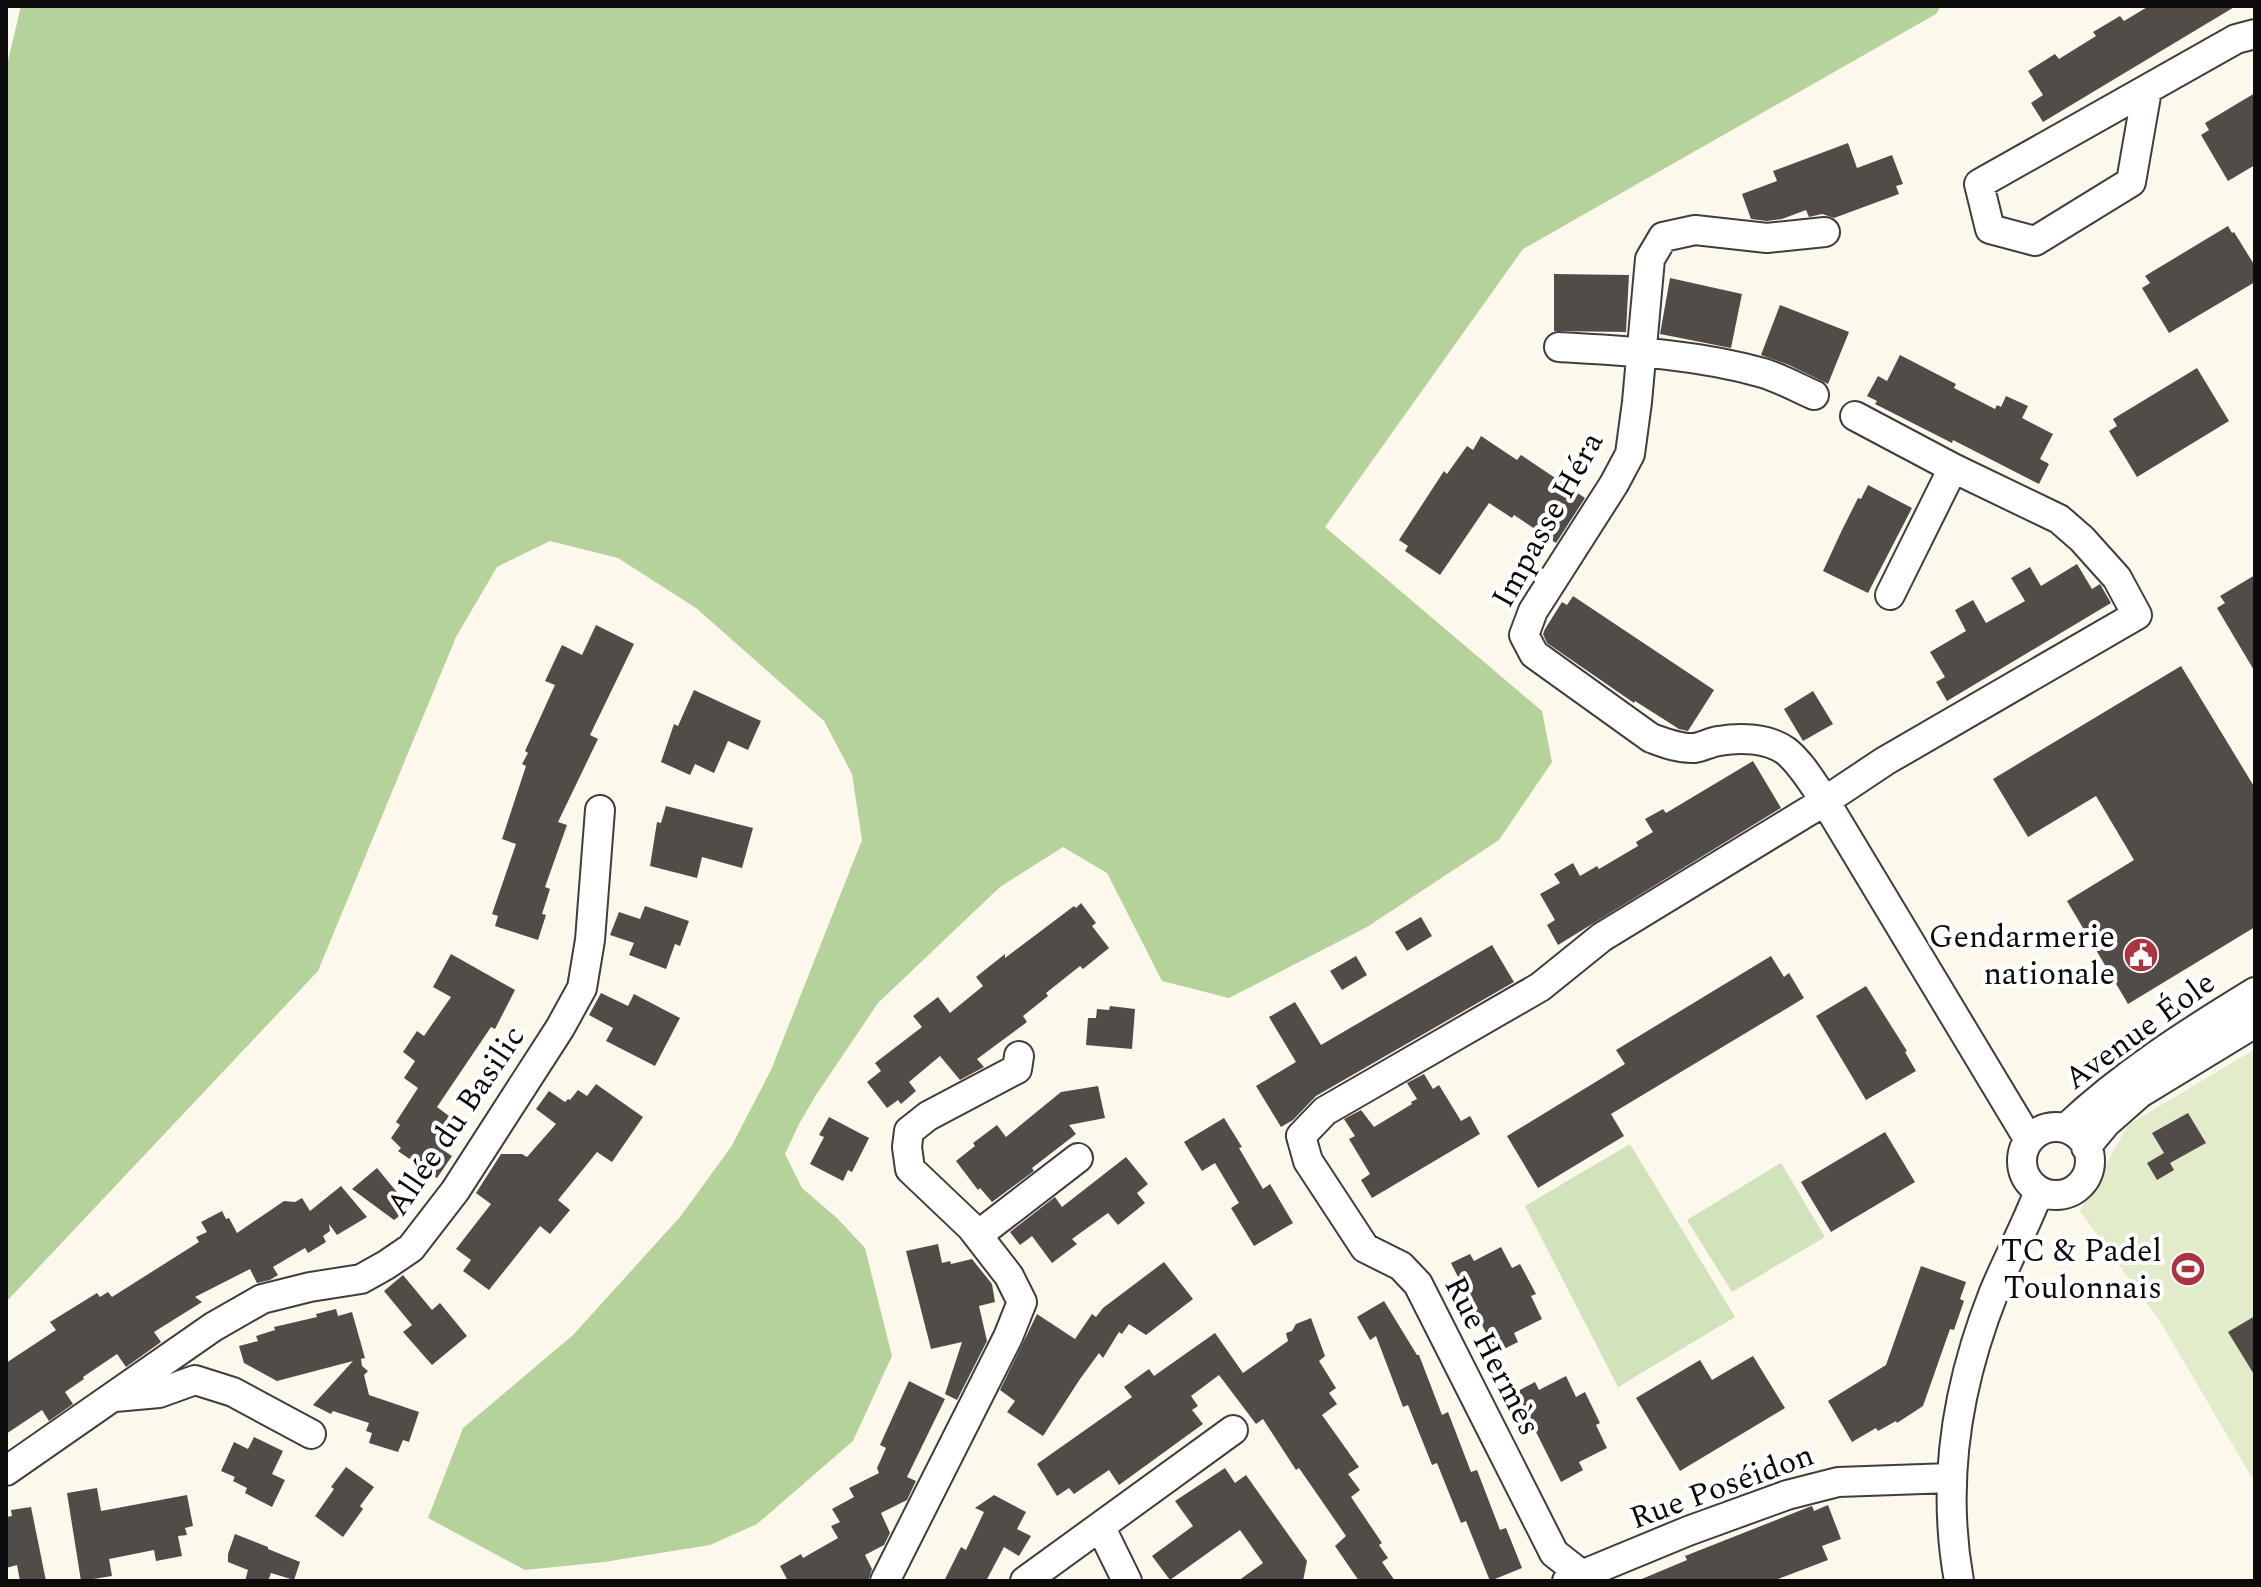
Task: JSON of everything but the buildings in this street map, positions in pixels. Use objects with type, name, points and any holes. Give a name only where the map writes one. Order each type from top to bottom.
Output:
[{"type":"street","points":[[2147,90],[2131,182],[2035,241],[1990,229],[1979,184],[2236,39],[2255,34]]},
{"type":"street","name":"Impasse Héra","points":[[1825,232],[1767,238],[1695,230],[1663,237],[1650,259],[1630,454],[1533,611],[1524,635],[1534,654],[1651,738],[1674,746],[1694,748],[1718,741],[1751,740],[1768,742],[1785,751],[1825,801],[2029,1140]]},
{"type":"street","points":[[1559,347],[1641,351],[1703,360],[1765,373],[1814,395]]},
{"type":"street","points":[[1825,801],[1885,761],[2137,615],[2117,578],[2059,519],[1855,416]]},
{"type":"street","points":[[1890,595],[1953,468]]},
{"type":"street","name":"Rue Hermès","points":[[1574,1578],[1554,1553],[1418,1284],[1401,1266],[1365,1248],[1308,1161],[1301,1136],[1325,1111],[1540,987],[1602,937],[1825,801]]},
{"type":"street","name":"Allée du Basilic","points":[[6,1471],[213,1327],[262,1299],[361,1279],[411,1248],[455,1191],[560,1028],[582,988],[590,940],[600,810]]},
{"type":"street","name":"Avenue Éole","points":[[2076,1138],[2090,1106],[2180,1038],[2255,992]]},
{"type":"street","name":"Avenue Éole","points":[[2076,1138],[2106,1123],[2140,1093],[2255,1023]]},
{"type":"street","points":[[885,1581],[1008,1337],[1022,1302],[1009,1276],[978,1235],[910,1169],[907,1147],[909,1131],[928,1116],[1017,1069],[1019,1056]]},
{"type":"street","points":[[2055,1127],[2076,1138],[2090,1162],[2082,1184],[2061,1195],[2050,1195],[2030,1184],[2021,1163],[2022,1152],[2029,1140],[2044,1129],[2055,1127]]},
{"type":"street","points":[[978,1235],[1078,1158]]},
{"type":"street","points":[[1959,1581],[1952,1542],[1951,1478],[1961,1396],[1994,1292],[2039,1191]]},
{"type":"street","points":[[111,1398],[159,1393],[195,1380],[233,1392],[311,1434]]},
{"type":"street","points":[[1025,1581],[1233,1430]]},
{"type":"street","name":"Rue Poséidon","points":[[1574,1578],[1688,1531],[1787,1495],[1838,1482],[1951,1478]]},
{"type":"street","points":[[1101,1528],[1127,1581]]},
{"type":"green space","points":[[21,6],[1941,6],[1936,14],[1523,249],[1325,527],[1542,711],[1552,762],[1499,840],[1367,927],[1229,998],[1162,981],[1107,873],[1063,847],[1000,887],[878,1003],[816,1095],[785,1154],[802,1188],[837,1218],[865,1248],[892,1356],[853,1441],[757,1524],[710,1545],[604,1562],[525,1570],[428,1518],[463,1428],[573,1335],[680,1217],[731,1147],[771,1070],[862,840],[852,774],[824,721],[696,608],[618,558],[550,541],[497,567],[456,637],[318,971],[6,1302],[6,69]]},
{"type":"green space","name":"TC & Padel Toulonnais","points":[[2255,1049],[2255,1483],[2163,1326],[2080,1211],[2128,1125]]},
{"type":"green space","points":[[1630,1144],[1735,1317],[1618,1387],[1525,1206]]},
{"type":"green space","points":[[1781,1163],[1825,1237],[1732,1292],[1687,1220]]},
{"type":"place","name":"Gendarmerie nationale","points":[[2141,955]]},
{"type":"place","name":"TC & Padel Toulonnais","points":[[2188,1269]]}]
